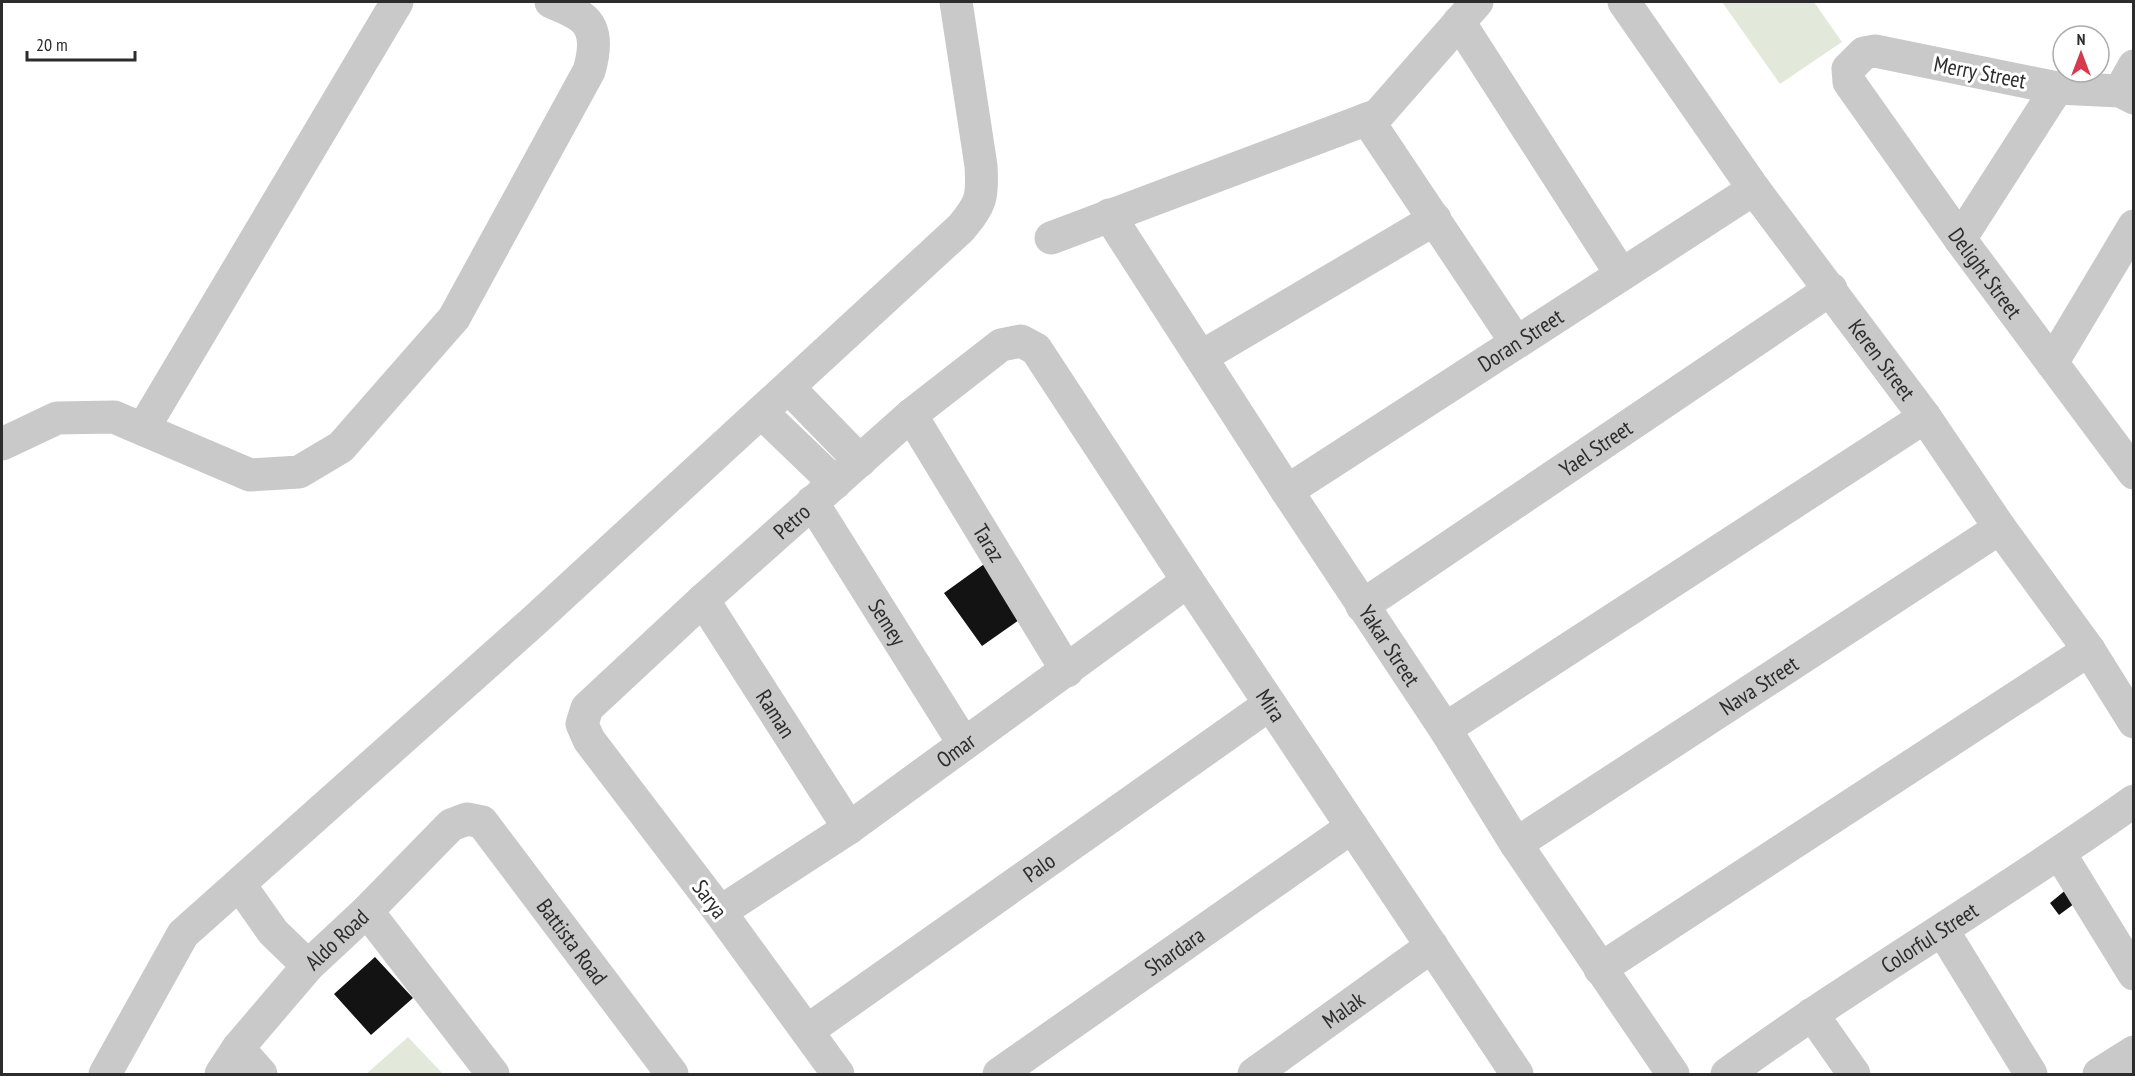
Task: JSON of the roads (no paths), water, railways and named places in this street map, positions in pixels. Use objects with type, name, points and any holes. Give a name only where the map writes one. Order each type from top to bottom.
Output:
[{"type":"street","points":[[143,429],[397,2]]},
{"type":"street","points":[[2,444],[57,418],[114,417],[250,475],[299,472],[341,447],[454,318],[589,71],[594,55],[593,36],[583,18],[551,2]]},
{"type":"street","points":[[105,1074],[183,934],[535,620],[789,388],[961,228],[976,210],[982,192],[981,166],[956,2]]},
{"type":"street","name":"Keren Street","points":[[1624,2],[1755,189],[1925,417],[2000,528],[2089,650],[2133,722]]},
{"type":"street","points":[[1051,238],[1378,115],[1468,12],[1621,274]]},
{"type":"street","name":"Merry Street","points":[[1848,69],[1863,53],[1875,51],[2057,88],[2129,85]]},
{"type":"street","name":"Delight Street","points":[[1848,69],[1849,82],[1960,239],[2133,473]]},
{"type":"street","points":[[1960,239],[2057,88]]},
{"type":"street","points":[[1367,119],[1516,342]]},
{"type":"street","name":"Doran Street","points":[[1287,492],[1755,189]]},
{"type":"street","name":"Yakar Street","points":[[1108,215],[1287,492],[1445,729],[1516,844],[1673,1074]]},
{"type":"street","points":[[1200,357],[1435,219]]},
{"type":"street","points":[[2052,363],[2133,226]]},
{"type":"street","name":"Yael Street","points":[[1362,606],[1830,289]]},
{"type":"street","name":"Petro","points":[[582,724],[587,708],[703,600],[911,415],[1001,345],[1021,341]]},
{"type":"street","name":"Mira","points":[[1021,341],[1036,349],[1432,946],[1512,1073]]},
{"type":"street","points":[[789,388],[860,461]]},
{"type":"street","name":"Semey","points":[[761,412],[823,493],[964,744]]},
{"type":"street","name":"Taraz","points":[[911,415],[1067,671]]},
{"type":"street","points":[[1445,729],[1925,417]]},
{"type":"street","name":"Nava Street","points":[[1516,844],[2000,528]]},
{"type":"street","name":"Omar","points":[[720,912],[849,828],[1188,581]]},
{"type":"street","name":"Raman","points":[[703,600],[849,828]]},
{"type":"street","points":[[1600,969],[2089,650]]},
{"type":"street","name":"Palo","points":[[807,1031],[1270,704]]},
{"type":"street","name":"Sarya","points":[[582,724],[589,740],[720,912],[838,1074]]},
{"type":"street","name":"Colorful Street","points":[[1727,1074],[1812,1014],[2060,854],[2133,801]]},
{"type":"street","name":"Aldo Road","points":[[229,1061],[308,966],[367,911],[452,825],[467,819]]},
{"type":"street","name":"Battista Road","points":[[467,819],[482,822],[672,1074]]},
{"type":"street","name":"Shardara","points":[[999,1074],[1352,827]]},
{"type":"street","points":[[2060,854],[2133,974]]},
{"type":"street","points":[[240,885],[273,932],[308,966]]},
{"type":"street","points":[[367,911],[493,1074]]},
{"type":"street","points":[[1943,931],[2031,1074]]},
{"type":"street","name":"Malak","points":[[1254,1074],[1432,946]]},
{"type":"street","points":[[1812,1014],[1854,1074]]},
{"type":"street","points":[[2099,1074],[2133,1052]]},
{"type":"street","points":[[229,1061],[261,1074]]}]
